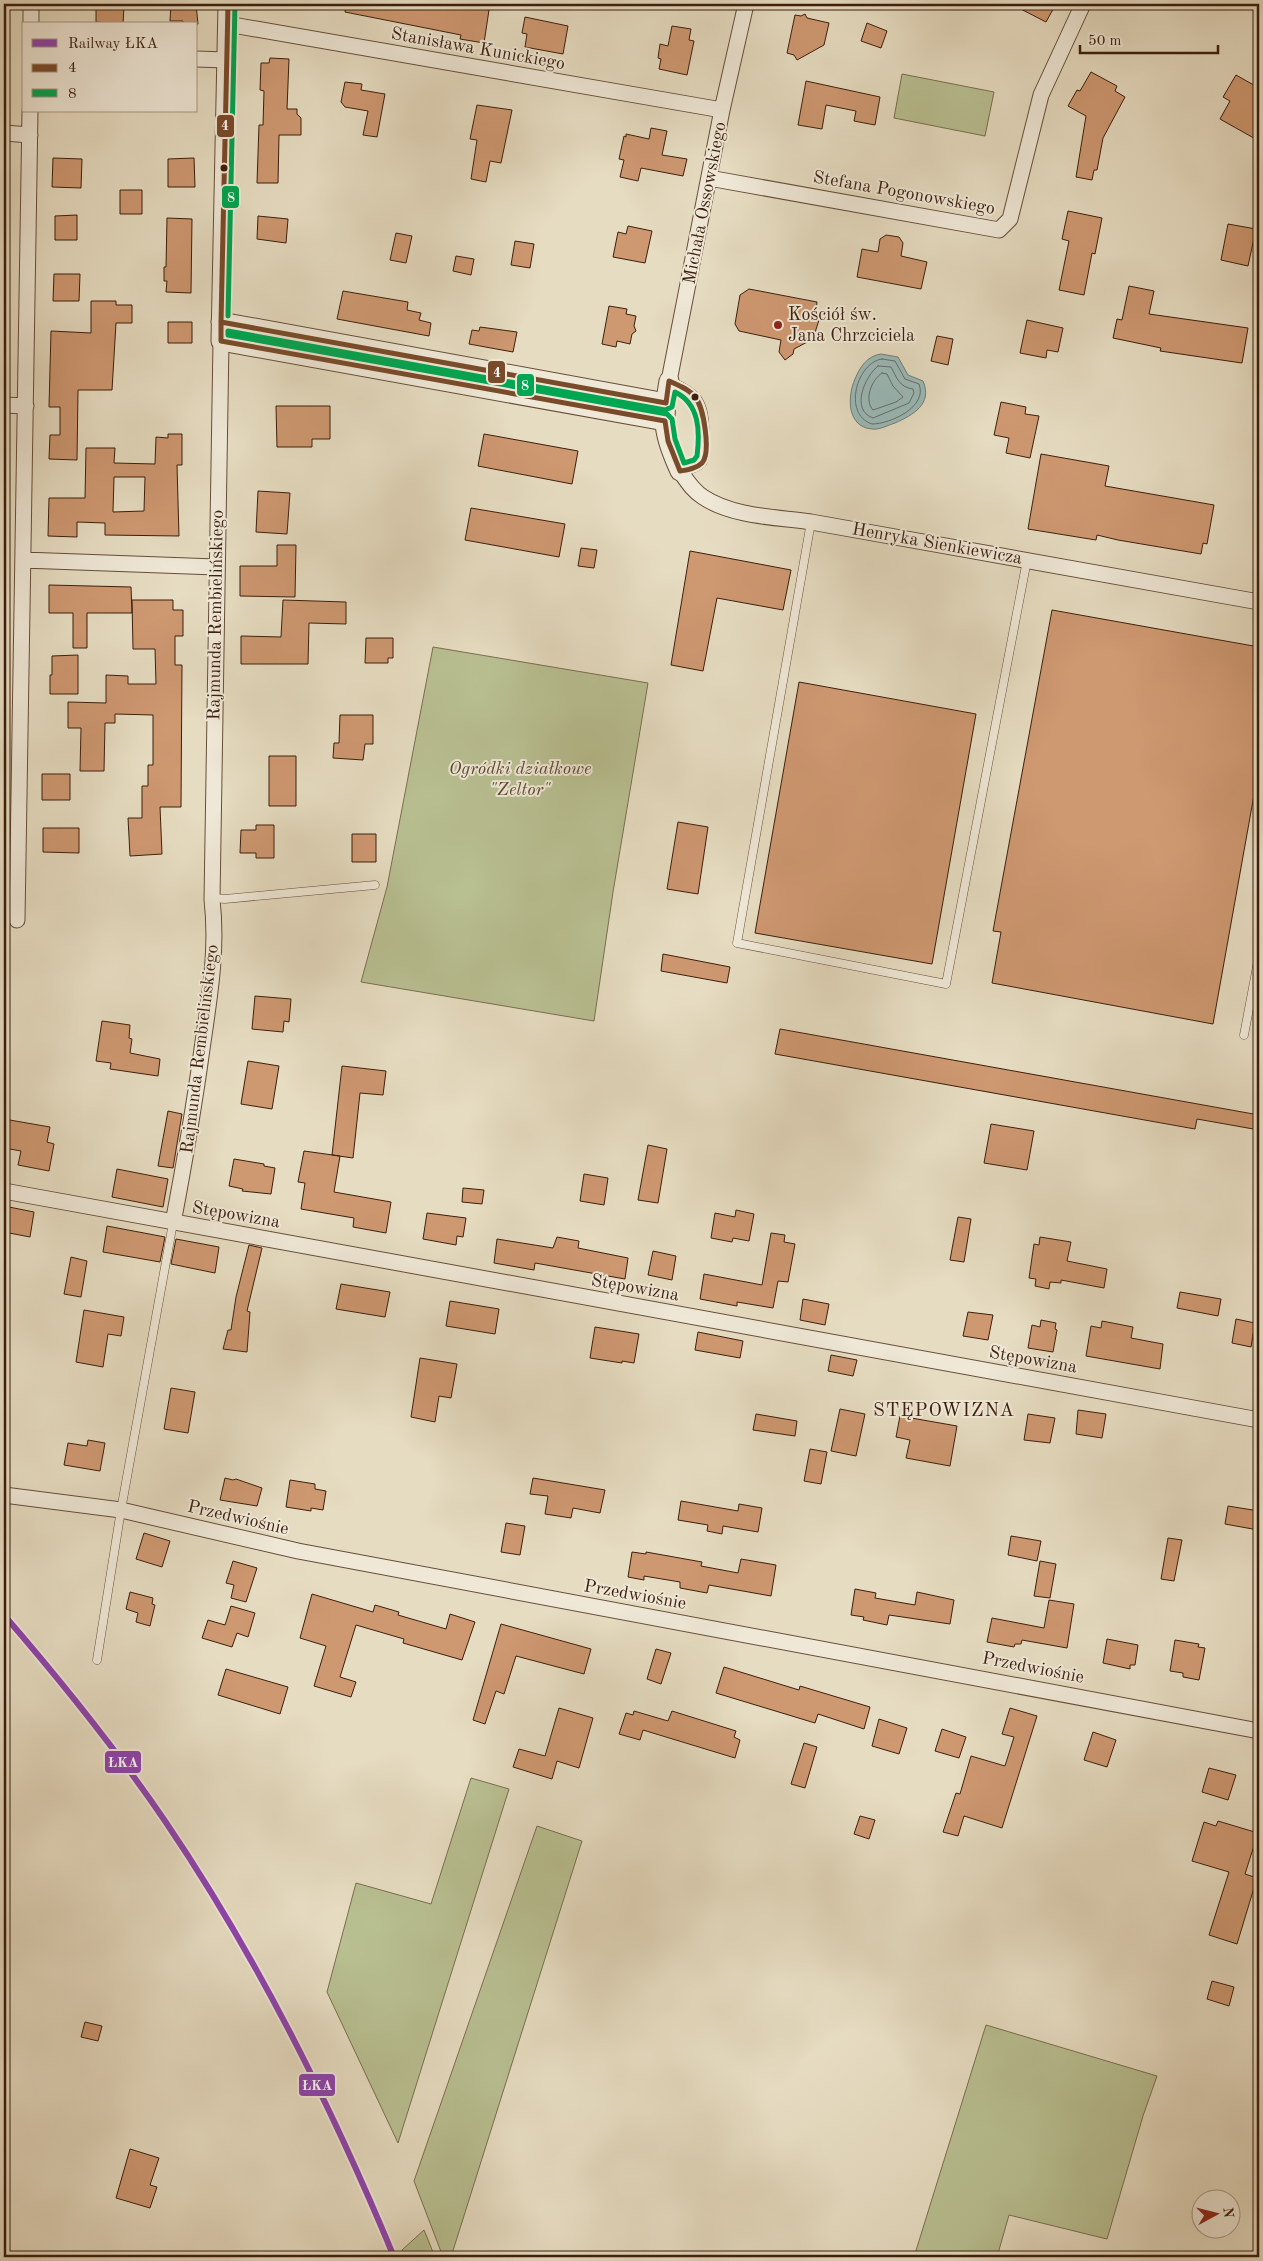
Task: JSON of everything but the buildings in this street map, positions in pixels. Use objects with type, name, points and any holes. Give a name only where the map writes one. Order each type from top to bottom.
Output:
[{"type":"street","points":[[31,4],[31,22]]},
{"type":"street","name":"Rajmunda Rembielińskiego","points":[[173,1223],[186,1158],[210,995],[214,938],[216,567],[228,4]]},
{"type":"street","name":"Michała Ossowskiego","points":[[665,412],[669,381],[722,110],[746,4]]},
{"type":"street","name":"Stefana Pogonowskiego","points":[[709,178],[999,230],[1010,219],[1042,95],[1083,4]]},
{"type":"street","name":"Stanisława Kunickiego","points":[[227,24],[722,110]]},
{"type":"street","points":[[198,59],[227,60]]},
{"type":"street","points":[[17,920],[30,112]]},
{"type":"street","points":[[4,134],[30,135]]},
{"type":"street","points":[[221,332],[665,412]]},
{"type":"street","points":[[4,405],[26,406]]},
{"type":"street","name":"Henryka Sienkiewicza","points":[[665,412],[665,432],[669,447],[680,471],[690,486],[702,497],[720,506],[747,513],[812,522],[1259,602]]},
{"type":"street","points":[[22,560],[216,567]]},
{"type":"street","name":"Stępowizna","points":[[4,1192],[1259,1420]]},
{"type":"street","name":"Przedwiośnie","points":[[4,1495],[121,1510],[298,1551],[1259,1731]]},
{"type":"lane","points":[[669,381],[686,387],[696,396],[705,417],[705,453],[702,463],[694,468],[680,471]]},
{"type":"lane","points":[[812,522],[737,943],[946,984],[1027,560]]},
{"type":"lane","points":[[213,898],[225,899],[375,884]]},
{"type":"lane","points":[[1244,1034],[1259,956]]},
{"type":"lane","points":[[97,1660],[121,1510],[173,1223]]},
{"type":"green space","points":[[902,74],[994,92],[985,136],[894,118]]},
{"type":"green space","name":"Ogródki działkowe \"Zeltor\"","points":[[433,647],[648,683],[613,892],[594,1021],[361,982],[387,887]]},
{"type":"green space","points":[[471,1778],[509,1789],[398,2143],[327,1992],[356,1883],[431,1904]]},
{"type":"green space","points":[[537,1826],[582,1841],[451,2257],[443,2257],[414,2181]]},
{"type":"green space","points":[[986,2025],[1157,2076],[1143,2116],[1107,2239],[1009,2215],[997,2257],[914,2257]]},
{"type":"green space","points":[[424,2230],[435,2257],[404,2257],[402,2250]]},
{"type":"water","points":[[881,354],[898,357],[908,375],[923,381],[925,396],[919,408],[908,416],[884,427],[872,429],[858,423],[851,410],[850,402],[852,386],[862,366],[872,357]]},
{"type":"rail line","name":"ŁKA","points":[[4,1615],[108,1742],[165,1821],[199,1873],[262,1979],[291,2033],[345,2144],[394,2257]]},
{"type":"transit line","name":"4","points":[[221,322],[228,4]]},
{"type":"transit line","name":"8","points":[[228,316],[235,4]]},
{"type":"transit line","name":"4","points":[[221,322],[666,403],[669,381],[690,392],[698,402],[704,420],[705,458],[697,467],[680,471],[668,441],[665,421],[221,341],[221,322]]},
{"type":"transit line","name":"8","points":[[228,331],[665,410],[672,407],[675,392],[683,397],[694,411],[698,428],[697,456],[694,460],[684,463],[675,439],[672,419],[667,414],[228,335],[228,331]]},
{"type":"place","name":"Kościół św. Jana Chrzciciela","points":[[778,325]]},
{"type":"district","name":"STĘPOWIZNA","points":[[944,1411]]}]
